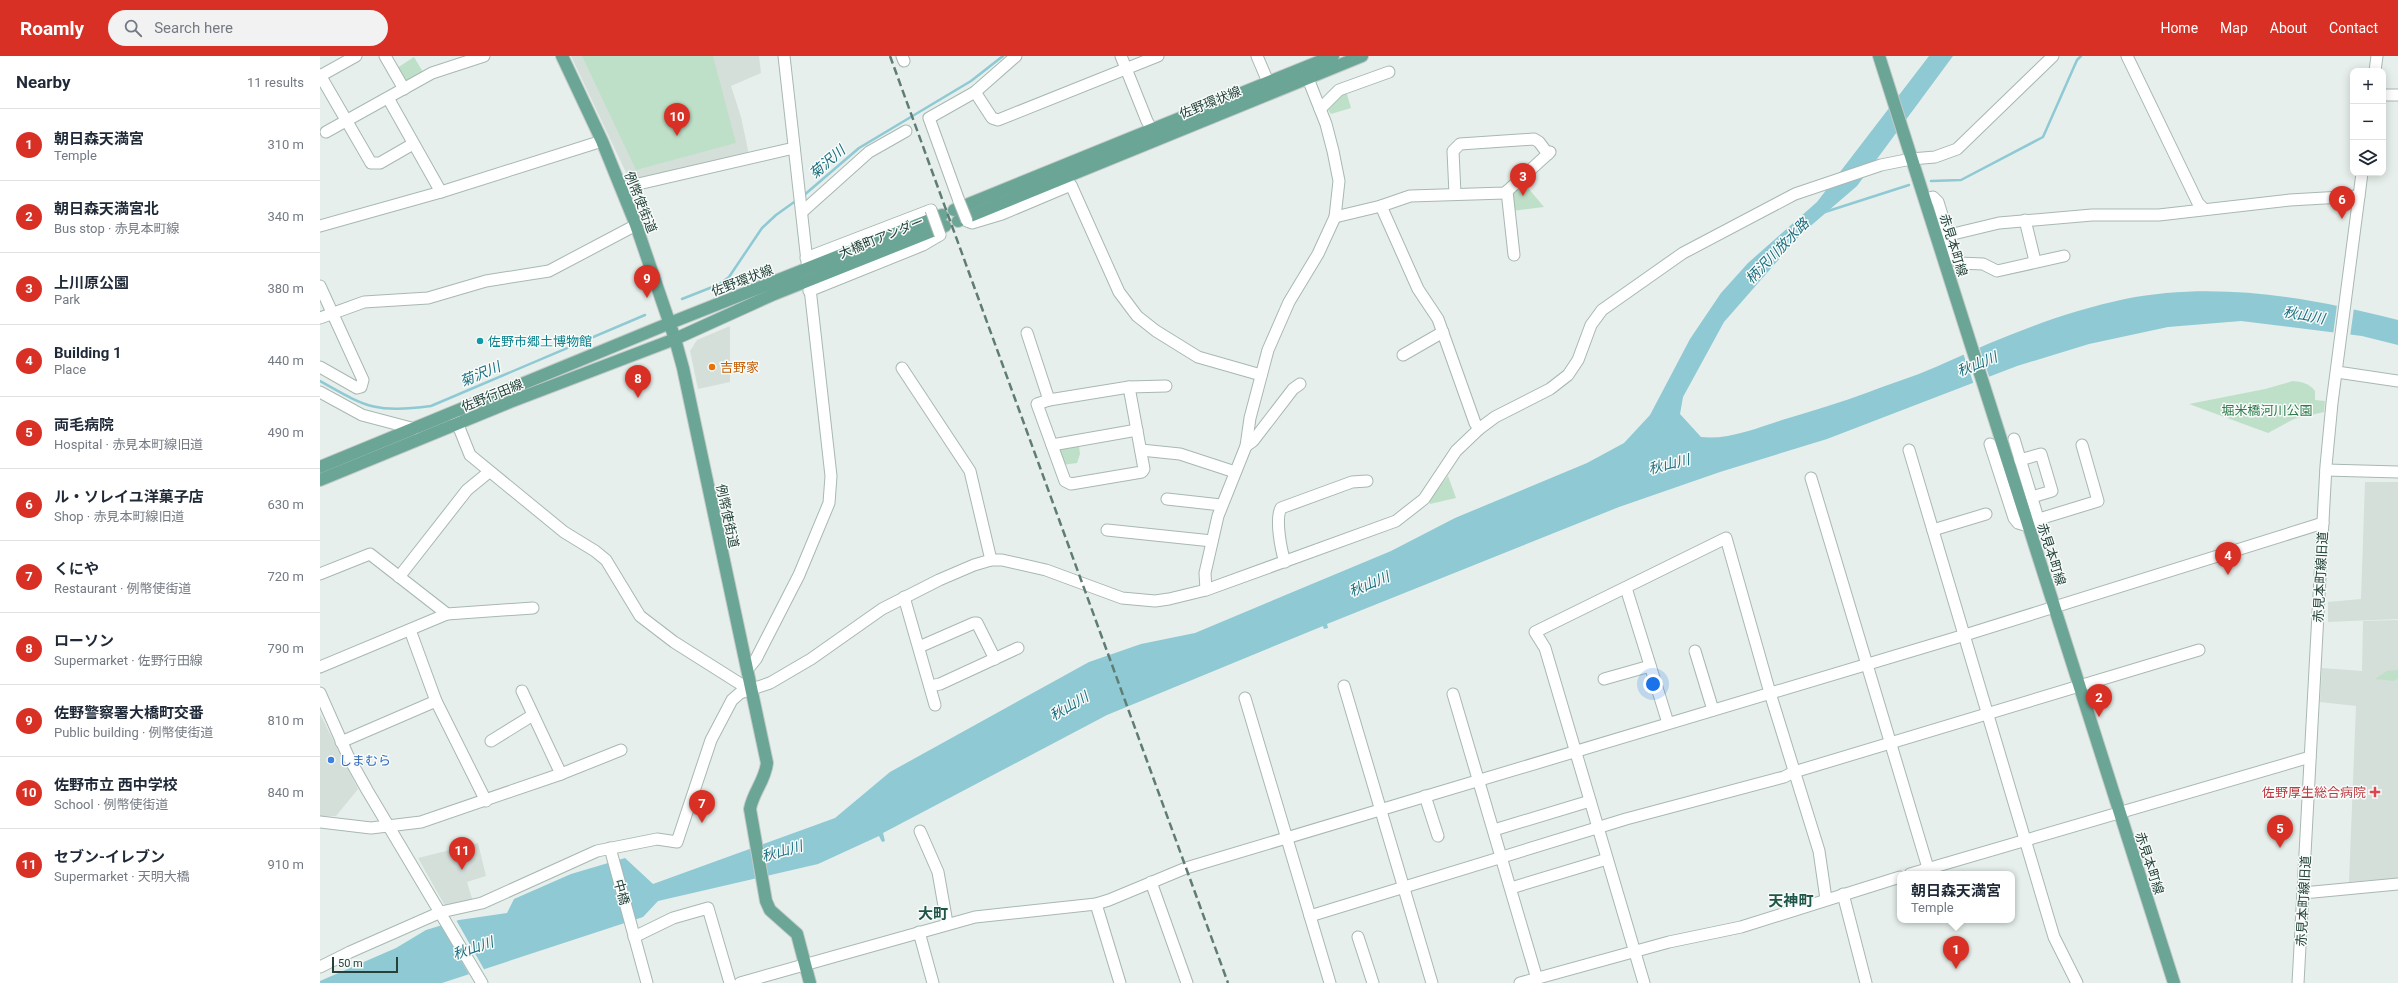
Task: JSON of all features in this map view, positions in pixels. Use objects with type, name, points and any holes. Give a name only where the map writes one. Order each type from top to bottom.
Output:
[{"type":"main road","name":"例幣使街道","points":[[562,56],[602,141],[636,225],[675,339],[767,764],[762,782],[752,799],[752,826],[764,893],[770,910],[797,934],[810,983]]},
{"type":"main road","name":"佐野環状線","points":[[960,213],[1305,73],[1333,56]]},
{"type":"main road","name":"佐野環状線","points":[[1322,62],[1362,56]]},
{"type":"main road","name":"赤見本町線","points":[[1879,56],[1998,432],[2032,523],[2055,606],[2174,983]]},
{"type":"main road","name":"佐野環状線","points":[[1155,134],[1268,82],[1305,73]]},
{"type":"main road","name":"大橋町アンダー","points":[[826,268],[940,222]]},
{"type":"main road","name":"佐野環状線","points":[[670,323],[826,268]]},
{"type":"main road","name":"佐野環状線","points":[[675,339],[808,275]]},
{"type":"main road","name":"佐野行田線","points":[[320,480],[455,418],[670,323]]},
{"type":"main road","name":"佐野行田線","points":[[320,467],[415,428],[455,418],[675,339]]},
{"type":"street","points":[[356,56],[320,75],[371,163],[380,163],[413,144]]},
{"type":"street","points":[[385,56],[404,89]]},
{"type":"street","points":[[326,132],[432,73],[484,56]]},
{"type":"street","points":[[747,670],[756,659],[799,575],[829,503],[831,476],[784,56]]},
{"type":"street","points":[[1016,56],[975,92],[929,118],[960,213],[972,223],[1002,214],[1071,185],[1119,292],[1136,316],[1156,332],[1198,357],[1261,375]]},
{"type":"street","points":[[1121,56],[1147,121],[1155,134]]},
{"type":"street","points":[[975,92],[992,118],[998,120],[1158,56]]},
{"type":"street","points":[[1257,56],[1268,82]]},
{"type":"street","points":[[320,967],[350,952],[442,914],[482,903],[597,851],[611,851],[657,839],[677,842],[711,740],[732,700],[740,694],[770,683],[811,659],[862,622],[904,597],[939,580],[991,560],[1018,562],[1122,598],[1155,601],[1206,590],[1383,527],[1403,517],[1424,499],[1456,451],[1479,429],[1495,417],[1550,389],[1568,375],[1578,360],[1591,325],[1602,310],[1683,253],[1795,194],[1881,165],[1911,158],[1935,157],[1957,149],[2053,56]]},
{"type":"street","points":[[2127,56],[2191,190],[2198,203],[2204,209]]},
{"type":"street","points":[[2375,68],[2377,56]]},
{"type":"street","points":[[1320,109],[1339,90],[1390,72]]},
{"type":"street","points":[[1206,590],[1205,573],[1221,505],[1246,446],[1250,418],[1261,375],[1279,323],[1318,254],[1335,218],[1339,181],[1326,124],[1305,73]]},
{"type":"street","points":[[2386,95],[2398,95]]},
{"type":"street","points":[[388,98],[441,192]]},
{"type":"street","points":[[801,210],[869,152],[906,131]]},
{"type":"street","points":[[1335,218],[1381,206],[1410,196],[1507,192],[1549,153],[1539,142],[1534,139],[1460,144],[1453,151],[1454,194]]},
{"type":"street","points":[[320,226],[441,192],[602,141]]},
{"type":"street","points":[[621,188],[794,148]]},
{"type":"street","name":"赤見本町線旧道","points":[[2298,983],[2326,470],[2336,372],[2355,236],[2362,176]]},
{"type":"street","points":[[1507,192],[1514,255]]},
{"type":"street","points":[[1949,235],[1992,224],[2025,220],[2092,216],[2159,215],[2193,212],[2204,209],[2359,196]]},
{"type":"street","points":[[1925,199],[1933,197],[1937,200],[1959,263],[1983,264],[1997,271],[2035,261],[2064,256]]},
{"type":"street","points":[[1381,206],[1418,289],[1438,319],[1475,423],[1479,429]]},
{"type":"street","points":[[2025,220],[2035,261]]},
{"type":"street","points":[[808,275],[940,222]]},
{"type":"street","points":[[808,275],[923,245],[940,222]]},
{"type":"street","points":[[320,318],[364,302],[428,298],[486,281],[549,272],[636,225]]},
{"type":"street","points":[[320,286],[363,380],[361,387],[351,386],[320,366]]},
{"type":"street","points":[[1403,355],[1443,332]]},
{"type":"street","points":[[1027,333],[1049,400]]},
{"type":"street","points":[[902,368],[970,471],[991,560]]},
{"type":"street","points":[[2336,372],[2398,381]]},
{"type":"street","points":[[1246,446],[1253,440],[1293,389],[1300,384]]},
{"type":"street","points":[[1129,388],[1144,469],[1142,472],[1071,484],[1065,480],[1037,404],[1049,400],[1129,388],[1166,386]]},
{"type":"street","points":[[320,392],[362,415],[415,428]]},
{"type":"street","points":[[455,418],[470,455],[564,532],[595,551],[606,560],[640,616],[646,622],[750,690]]},
{"type":"street","points":[[1052,445],[1137,430]]},
{"type":"street","points":[[2014,440],[2037,515],[2032,523]]},
{"type":"street","points":[[1990,444],[2014,518],[2018,523],[2032,523],[2098,501],[2082,445]]},
{"type":"street","points":[[1141,450],[1180,454],[1235,472]]},
{"type":"street","points":[[1909,450],[2054,937],[2077,983]]},
{"type":"street","points":[[2020,460],[2041,454],[2052,491],[2032,497]]},
{"type":"street","points":[[2326,470],[2398,472]]},
{"type":"street","points":[[399,577],[466,490],[489,472]]},
{"type":"street","points":[[1811,478],[1928,868]]},
{"type":"street","points":[[1285,562],[1282,551],[1278,514],[1281,508],[1352,482],[1367,481]]},
{"type":"street","points":[[1167,499],[1221,505]]},
{"type":"street","points":[[1933,530],[1986,514]]},
{"type":"street","points":[[740,983],[805,963],[975,917],[1096,904],[1186,868],[1288,839],[1478,779],[1965,635],[2323,524]]},
{"type":"street","points":[[1107,530],[1212,541]]},
{"type":"street","points":[[1644,983],[1545,648],[1535,632],[1726,538],[1770,693],[1819,851],[1826,899]]},
{"type":"street","points":[[320,574],[370,554],[447,614]]},
{"type":"street","points":[[1626,588],[1668,723]]},
{"type":"street","points":[[904,597],[935,705]]},
{"type":"street","points":[[320,667],[447,614],[533,608]]},
{"type":"street","points":[[919,647],[977,623],[995,659]]},
{"type":"street","points":[[410,630],[436,701],[486,801]]},
{"type":"street","points":[[930,686],[940,684],[1018,648]]},
{"type":"street","points":[[1310,916],[1626,819],[1784,777],[1794,772],[1890,742],[2198,650]]},
{"type":"street","points":[[1695,651],[1713,710]]},
{"type":"street","points":[[1604,679],[1650,666]]},
{"type":"street","points":[[1344,686],[1432,983]]},
{"type":"street","points":[[522,691],[561,774]]},
{"type":"street","points":[[320,694],[341,742],[389,827],[481,980]]},
{"type":"street","points":[[1453,694],[1511,888],[1545,979]]},
{"type":"street","points":[[1245,698],[1330,983]]},
{"type":"street","points":[[341,742],[436,701]]},
{"type":"street","points":[[492,741],[533,715]]},
{"type":"street","points":[[320,822],[339,826],[389,827],[421,822],[486,801],[622,750]]},
{"type":"street","points":[[1919,871],[2310,757]]},
{"type":"street","points":[[1425,796],[1438,836]]},
{"type":"street","points":[[1494,830],[1590,801]]},
{"type":"street","points":[[920,831],[938,872],[947,924]]},
{"type":"street","name":"中橋","points":[[611,851],[646,983]]},
{"type":"street","points":[[1511,888],[1607,859]]},
{"type":"street","points":[[1520,983],[1545,979],[1669,942],[1741,927],[1897,878]]},
{"type":"street","points":[[1151,882],[1187,983]]},
{"type":"street","points":[[2303,893],[2398,884]]},
{"type":"street","points":[[1843,894],[1866,983]]},
{"type":"street","points":[[1096,904],[1120,983]]},
{"type":"street","points":[[633,933],[673,918],[708,908],[730,983]]},
{"type":"street","points":[[919,932],[933,983]]},
{"type":"street","points":[[1358,937],[1373,983]]},
{"type":"shaded area","points":[[571,56],[759,56],[761,73],[731,86],[741,117],[749,155],[630,181]]},
{"type":"shaded area","name":"吉野家","points":[[730,326],[730,382],[698,389],[690,351],[697,340]]},
{"type":"shaded area","points":[[2365,482],[2398,482],[2398,619],[2328,622],[2328,602],[2361,599]]},
{"type":"shaded area","name":"佐野厚生総合病院","points":[[2398,620],[2398,878],[2349,882],[2356,706],[2320,702],[2322,668],[2362,671],[2363,621]]},
{"type":"shaded area","name":"しまむら","points":[[320,714],[358,789],[336,816],[320,816]]},
{"type":"shaded area","points":[[478,843],[486,876],[467,882],[473,902],[449,907],[444,904],[418,858]]},
{"type":"green space","points":[[582,56],[713,56],[736,143],[636,170]]},
{"type":"green space","points":[[414,57],[423,72],[406,82],[397,68]]},
{"type":"green space","points":[[1346,91],[1351,108],[1331,114],[1328,110]]},
{"type":"green space","points":[[1523,182],[1544,207],[1512,211],[1511,193]]},
{"type":"green space","name":"堀米橋河川公園","points":[[2293,381],[2305,383],[2313,388],[2315,391],[2315,400],[2325,401],[2324,412],[2294,419],[2268,433],[2189,404],[2265,389]]},
{"type":"green space","points":[[1079,446],[1080,454],[1077,463],[1062,465],[1057,449]]},
{"type":"green space","points":[[1448,476],[1456,498],[1430,504],[1429,500]]},
{"type":"green space","points":[[2398,670],[2398,679],[2393,681],[2375,679],[2387,671]]},
{"type":"water","points":[[1929,56],[1953,56],[1857,186],[1800,235],[1724,322],[1683,397],[1680,414],[1701,437],[1722,437],[1753,430],[1847,400],[1908,378],[2012,334],[2056,318],[2102,304],[2159,294],[2194,291],[2228,292],[2262,294],[2331,304],[2398,320],[2398,345],[2362,336],[2241,321],[2168,327],[2089,344],[2017,366],[1827,439],[1720,472],[1619,507],[1327,624],[1328,628],[1324,629],[1323,626],[1107,715],[883,833],[885,841],[882,842],[879,836],[818,864],[658,901],[643,917],[442,983],[320,983],[320,981],[396,948],[426,930],[459,920],[507,913],[514,899],[571,874],[625,858],[653,884],[835,818],[890,772],[1089,662],[1141,644],[1195,633],[1391,551],[1455,518],[1587,463],[1624,443],[1650,415],[1690,339],[1721,293],[1748,263],[1817,202]]},
{"type":"pier","points":[[2337,305],[2354,308],[2350,337],[2333,335]]},
{"type":"pier","points":[[1979,346],[1990,379],[1974,385],[1963,353]]},
{"type":"pier","points":[[455,918],[485,971],[470,976],[440,924]]},
{"type":"waterway","name":"菊沢川","points":[[803,196],[859,148],[971,81],[1003,56]]},
{"type":"waterway","points":[[1931,181],[1961,180],[2043,137],[2077,60],[2081,56]]},
{"type":"waterway","points":[[1825,212],[1909,185]]},
{"type":"waterway","name":"菊沢川","points":[[682,299],[720,284],[729,277],[762,228],[776,215],[797,200]]},
{"type":"waterway","name":"菊沢川","points":[[320,381],[361,403],[372,406],[397,409],[431,406],[645,315]]},
{"type":"railway","points":[[890,56],[1228,983]]},
{"type":"place","name":"佐野市立 西中学校","points":[[677,136]]},
{"type":"place","name":"上川原公園","points":[[1523,196]]},
{"type":"place","name":"ル・ソレイユ洋菓子店","points":[[2342,219]]},
{"type":"place","name":"佐野警察署大橋町交番","points":[[647,298]]},
{"type":"place","name":"佐野市郷土博物館","points":[[480,341]]},
{"type":"place","name":"吉野家","points":[[712,367]]},
{"type":"place","name":"ローソン","points":[[638,398]]},
{"type":"place","name":"Building 1","points":[[2228,575]]},
{"type":"place","name":"朝日森天満宮北","points":[[2099,717]]},
{"type":"place","name":"しまむら","points":[[331,760]]},
{"type":"place","name":"佐野厚生総合病院","points":[[2375,792]]},
{"type":"place","name":"くにや","points":[[702,823]]},
{"type":"place","name":"両毛病院","points":[[2280,848]]},
{"type":"place","name":"セブン-イレブン","points":[[462,870]]},
{"type":"place","name":"朝日森天満宮","points":[[1956,969]]},
{"type":"district","name":"天神町","points":[[1791,901]]},
{"type":"district","name":"大町","points":[[933,914]]},
{"type":"water label","name":"柄沢川放水路","points":[[1777,251]]},
{"type":"water label","name":"秋山川","points":[[2304,315]]},
{"type":"water label","name":"秋山川","points":[[1977,364]]},
{"type":"water label","name":"秋山川","points":[[1669,464]]},
{"type":"water label","name":"秋山川","points":[[1369,584]]},
{"type":"water label","name":"秋山川","points":[[1069,706]]},
{"type":"water label","name":"秋山川","points":[[782,851]]},
{"type":"water label","name":"秋山川","points":[[473,948]]}]
